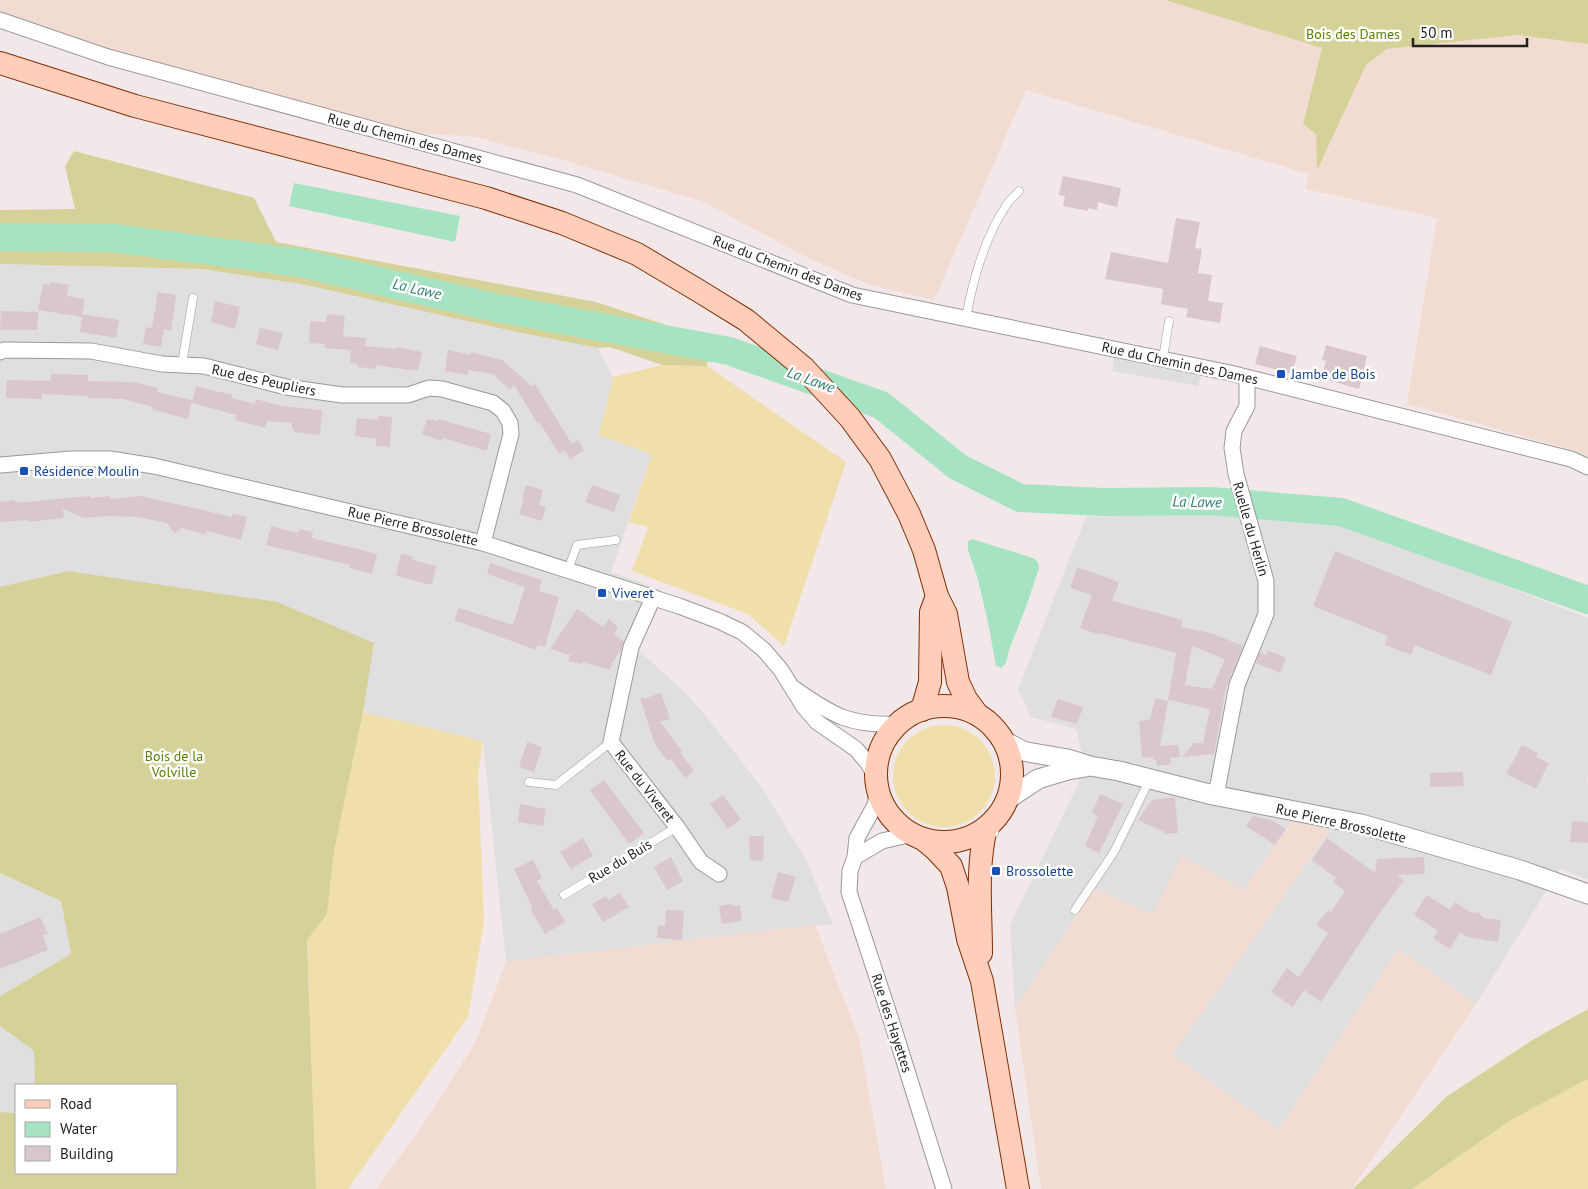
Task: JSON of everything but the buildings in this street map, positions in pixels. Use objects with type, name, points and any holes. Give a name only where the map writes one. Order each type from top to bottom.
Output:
[{"type":"main road","points":[[0,62],[135,106],[486,198],[562,223],[637,254],[746,320],[804,368],[850,418],[880,460],[908,514],[929,562],[931,595],[930,682],[912,716]]},
{"type":"main road","points":[[931,595],[946,614],[958,682],[976,714]]},
{"type":"main road","points":[[982,981],[968,939],[952,866],[935,849],[901,826],[891,816],[883,804],[877,783],[880,754],[890,733],[912,716],[936,707],[950,706],[976,714],[992,726],[1004,741],[1012,764],[1011,788],[996,820],[983,841],[979,896],[982,981],[1018,1189]]},
{"type":"main road","points":[[918,836],[939,842],[956,841],[971,837],[996,820]]},
{"type":"street","name":"Rue du Chemin des Dames","points":[[0,20],[108,57],[577,185],[852,295],[1230,373],[1571,459],[1588,467]]},
{"type":"street","name":"Rue des Peupliers","points":[[0,352],[4,350],[91,351],[162,364],[204,366],[286,387],[342,395],[408,395],[429,388],[442,389],[493,403],[503,411],[510,422],[511,434],[483,543]]},
{"type":"street","name":"Ruelle du Herlin","points":[[1213,795],[1218,785],[1237,684],[1266,614],[1266,581],[1236,474],[1232,448],[1234,431],[1247,406],[1247,378]]},
{"type":"street","name":"Rue Pierre Brossolette","points":[[0,465],[71,459],[110,459],[192,474],[483,543],[718,621],[742,632],[764,650],[816,722],[856,749],[867,762],[877,783]]},
{"type":"street","name":"Rue du Viveret","points":[[653,598],[631,647],[611,742],[677,827],[701,862],[719,874]]},
{"type":"street","name":"Rue Pierre Brossolette","points":[[792,687],[823,708],[844,718],[867,724],[912,716]]},
{"type":"street","name":"Rue Pierre Brossolette","points":[[1004,741],[1023,751],[1068,759],[1213,795],[1361,824],[1520,870],[1588,894]]},
{"type":"street","name":"Rue Pierre Brossolette","points":[[996,820],[1038,778],[1090,766]]},
{"type":"street","name":"Rue des Hayettes","points":[[877,783],[875,805],[857,838],[850,871],[849,892],[944,1189]]},
{"type":"street","points":[[854,857],[882,841],[918,836]]},
{"type":"lane","points":[[966,319],[971,289],[991,233],[1006,205],[1019,191]]},
{"type":"lane","points":[[182,364],[192,298]]},
{"type":"lane","points":[[1163,358],[1169,321]]},
{"type":"lane","points":[[568,570],[577,545],[616,540]]},
{"type":"lane","points":[[529,782],[556,785],[611,742]]},
{"type":"lane","points":[[1075,910],[1114,852],[1150,779]]},
{"type":"lane","name":"Rue du Buis","points":[[564,895],[677,827]]},
{"type":"lane","points":[[982,981],[989,925]]},
{"type":"shaded area","points":[[0,0],[1165,0],[1322,48],[1303,123],[1316,134],[1318,170],[1366,65],[1387,49],[1518,35],[1588,44],[1588,457],[1573,450],[1407,404],[1437,218],[1305,189],[1309,174],[1026,90],[934,300],[870,285],[806,257],[704,202],[570,162],[476,137],[375,130],[0,20]]},
{"type":"shaded area","points":[[0,264],[202,269],[301,284],[598,348],[613,377],[599,435],[652,454],[611,572],[662,590],[639,651],[686,693],[715,727],[764,791],[805,858],[833,924],[506,962],[483,742],[363,712],[373,643],[68,571],[0,587]]},
{"type":"shaded area","points":[[1114,358],[1201,376],[1198,386],[1112,371]]},
{"type":"shaded area","points":[[662,365],[707,366],[846,462],[784,646],[748,614],[632,571],[648,527],[629,522],[652,454],[599,435],[613,377]]},
{"type":"shaded area","points":[[1214,511],[1335,520],[1588,618],[1588,775],[1586,781],[1588,782],[1588,880],[1560,869],[1476,1004],[1398,949],[1279,1130],[1171,1055],[1330,830],[1292,821],[1244,890],[1153,915],[1095,889],[1015,1008],[1010,925],[1078,784],[1083,757],[1076,729],[1031,717],[1018,689],[1086,517]]},
{"type":"shaded area","points":[[363,712],[483,741],[478,775],[484,922],[468,1017],[348,1189],[316,1189],[307,939],[327,914],[334,851]]},
{"type":"shaded area","points":[[944,725],[964,729],[980,740],[991,756],[995,776],[991,796],[980,812],[964,823],[944,827],[924,823],[908,812],[897,796],[893,776],[897,756],[908,740],[924,729]]},
{"type":"shaded area","points":[[1292,821],[1330,830],[1172,1055],[1279,1130],[1398,949],[1476,1004],[1352,1189],[1041,1189],[1015,1008],[1095,889],[1153,914],[1182,856],[1244,890]]},
{"type":"shaded area","points":[[0,873],[61,901],[71,955],[0,996]]},
{"type":"shaded area","points":[[815,925],[859,1037],[886,1189],[376,1189],[421,1128],[476,1041],[506,962]]},
{"type":"shaded area","points":[[0,1026],[34,1051],[35,1084],[15,1084],[15,1113],[0,1112]]},
{"type":"shaded area","points":[[1588,1079],[1588,1189],[1412,1189],[1511,1120]]},
{"type":"green space","name":"Bois des Dames","points":[[1165,0],[1588,0],[1588,44],[1518,35],[1387,49],[1366,65],[1317,171],[1316,134],[1303,124],[1322,48]]},
{"type":"green space","points":[[74,151],[254,198],[276,242],[596,302],[709,339],[707,366],[662,365],[610,347],[598,348],[517,332],[301,284],[202,269],[0,264],[0,210],[75,209],[65,166]]},
{"type":"green space","name":"Bois de la Volville","points":[[68,571],[277,602],[374,643],[363,712],[334,851],[327,914],[307,940],[316,1189],[0,1189],[0,1112],[15,1113],[15,1174],[178,1174],[178,1084],[35,1084],[34,1051],[0,1026],[0,996],[71,954],[61,901],[0,873],[0,587]]},
{"type":"green space","points":[[1588,1009],[1588,1079],[1511,1120],[1412,1189],[1353,1189],[1446,1097],[1534,1039]]},
{"type":"water","points":[[294,183],[460,216],[455,242],[289,206]]},
{"type":"water","points":[[972,539],[1033,558],[1038,562],[1039,568],[1026,607],[1009,650],[1006,663],[1001,668],[996,666],[977,576],[968,550],[968,542]]},
{"type":"waterway","name":"La Lawe","points":[[0,237],[114,238],[301,263],[493,307],[729,351],[881,405],[958,467],[1020,498],[1104,502],[1211,501],[1341,512],[1588,600]]},
{"type":"place","name":"Jambe de Bois","points":[[1281,374]]},
{"type":"place","name":"Résidence Moulin","points":[[24,471]]},
{"type":"place","name":"Viveret","points":[[602,593]]},
{"type":"place","name":"Brossolette","points":[[996,871]]}]
